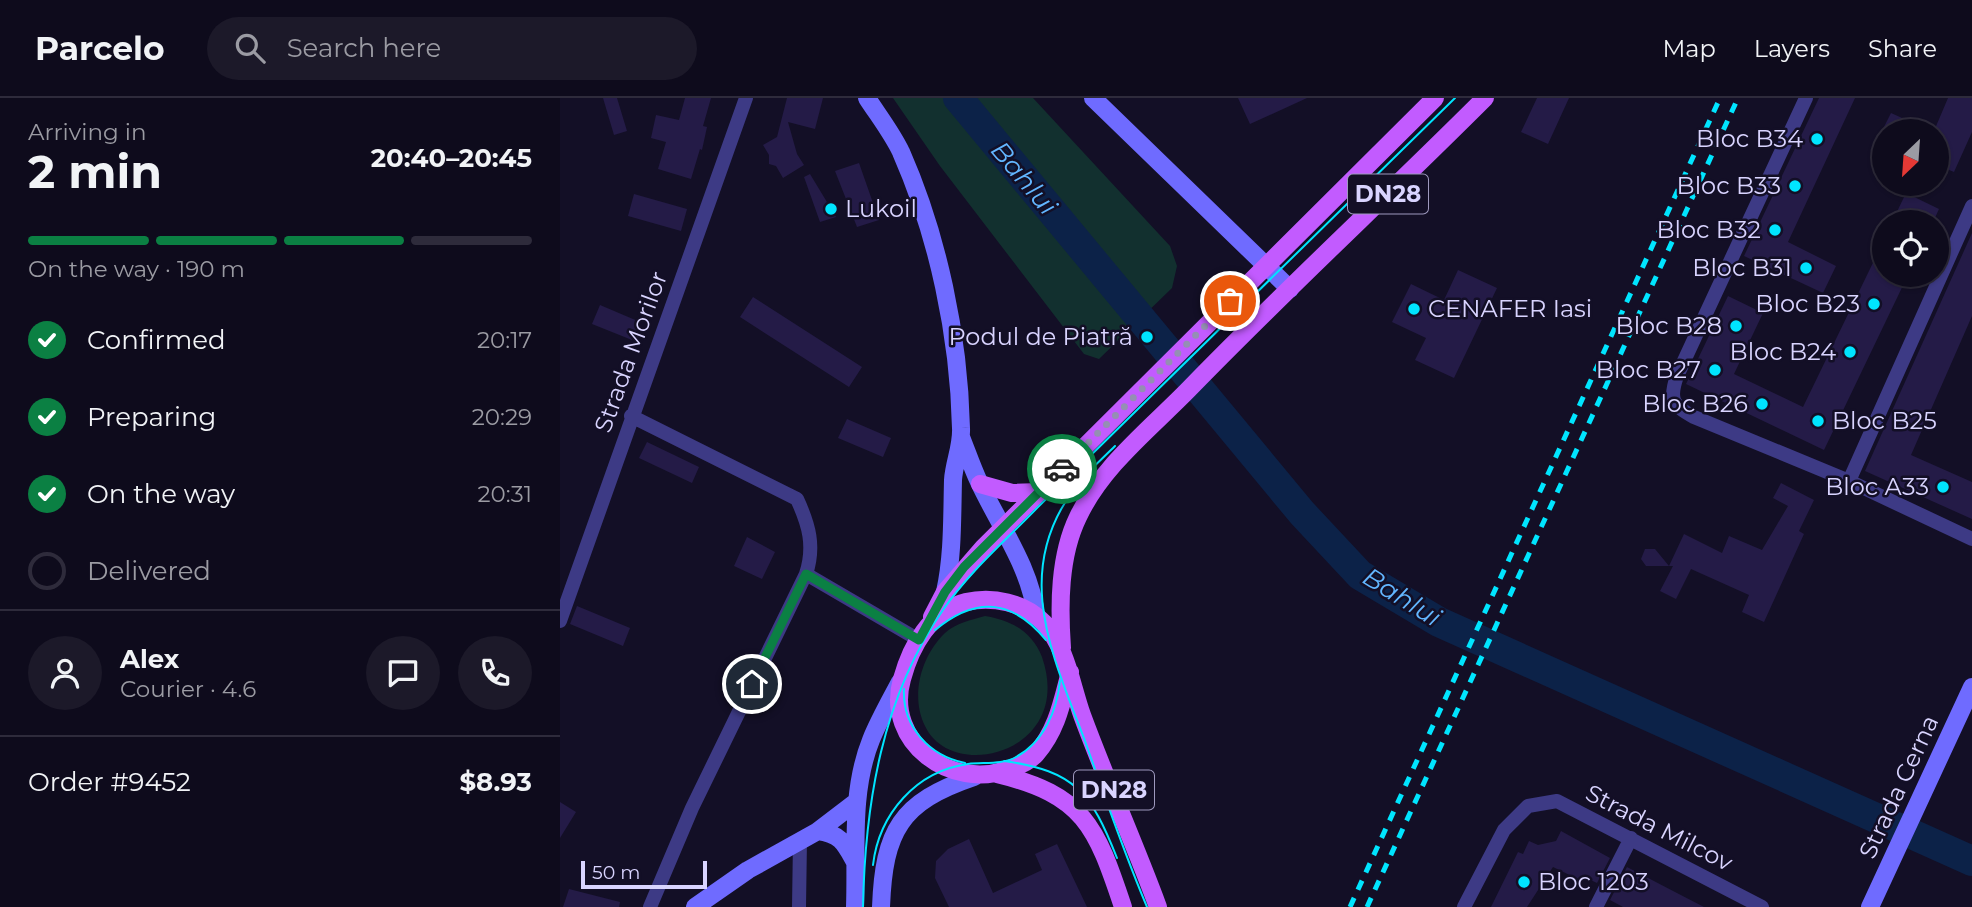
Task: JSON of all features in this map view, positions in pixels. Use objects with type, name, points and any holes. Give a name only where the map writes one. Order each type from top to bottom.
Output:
[{"type":"main road","points":[[867,98],[900,150],[932,246],[957,369],[961,436],[953,473],[950,568],[945,592]]},
{"type":"main road","points":[[1093,98],[1290,289]]},
{"type":"main road","name":"DN28","points":[[1069,672],[1061,709],[1044,744],[1024,764],[997,774],[974,777],[931,760],[907,735],[897,703],[902,679],[923,632],[945,592],[964,567],[1435,98]]},
{"type":"main road","name":"DN28","points":[[1063,655],[1061,592],[1076,520],[1091,492],[1235,342],[1485,98]]},
{"type":"main road","points":[[961,436],[980,484],[1003,527],[1034,597],[1036,616]]},
{"type":"main road","points":[[980,484],[1012,494],[1039,492]]},
{"type":"main road","name":"DN28","points":[[923,632],[953,605],[990,599],[1010,603],[1036,616],[1051,633],[1063,655],[1082,715],[1158,907]]},
{"type":"main road","points":[[855,907],[856,802],[870,741],[902,679]]},
{"type":"main road","name":"Strada Cerna","points":[[1870,907],[1972,687]]},
{"type":"main road","name":"DN28","points":[[997,774],[1044,787],[1066,800],[1087,821],[1111,869],[1123,907]]},
{"type":"main road","points":[[881,907],[884,864],[890,843],[903,818],[946,785],[974,777]]},
{"type":"main road","points":[[695,907],[748,870],[818,831],[856,802]]},
{"type":"main road","points":[[818,831],[832,833],[843,840],[856,865]]},
{"type":"street","name":"Strada Morilor","points":[[560,621],[746,98]]},
{"type":"street","points":[[1806,98],[1671,392],[1682,410],[1694,417],[1849,481],[1972,539]]},
{"type":"street","points":[[1849,481],[1972,206]]},
{"type":"street","points":[[631,416],[797,499],[810,527],[811,557],[806,574],[692,808],[650,907]]},
{"type":"street","points":[[806,574],[923,632]]},
{"type":"street","name":"Strada Milcov","points":[[1464,907],[1504,830],[1528,806],[1557,801],[1762,907]]},
{"type":"street","points":[[1596,907],[1631,838]]},
{"type":"street","points":[[799,907],[800,840]]},
{"type":"green space","points":[[893,98],[1033,98],[1170,246],[1177,266],[1172,288],[1099,359],[1084,354],[940,166]]},
{"type":"green space","points":[[985,616],[1003,620],[1019,628],[1032,640],[1042,657],[1048,690],[1041,716],[1027,736],[1006,749],[983,755],[959,753],[939,744],[925,726],[918,702],[920,677],[930,653],[945,633],[959,624]]},
{"type":"building","points":[[603,98],[617,98],[627,131],[614,135]]},
{"type":"building","points":[[685,98],[711,98],[703,126],[707,127],[702,150],[700,149],[691,179],[658,169],[666,142],[651,138],[656,115],[679,120]]},
{"type":"building","points":[[787,98],[823,98],[815,129],[788,122],[797,154],[804,165],[783,178],[776,166],[769,164],[769,155],[763,145],[777,137]]},
{"type":"building","points":[[1238,98],[1307,98],[1250,124]]},
{"type":"building","points":[[1537,98],[1569,98],[1548,144],[1521,132]]},
{"type":"building","points":[[1819,98],[1855,98],[1788,242],[1836,266],[1823,293],[1744,256]]},
{"type":"building","points":[[1948,98],[1972,98],[1972,132],[1954,172],[1950,170],[1950,119],[1939,119]]},
{"type":"building","points":[[1891,113],[1904,119],[1888,119]]},
{"type":"building","points":[[859,163],[879,220],[857,227],[835,171]]},
{"type":"building","points":[[810,174],[836,217],[820,222],[804,177]]},
{"type":"building","points":[[634,194],[687,209],[681,231],[628,216]]},
{"type":"building","points":[[1905,196],[1912,196],[1939,209],[1939,210],[1898,210]]},
{"type":"building","points":[[1972,233],[1972,316],[1911,455],[1972,482],[1972,519],[1865,471]]},
{"type":"building","points":[[1872,265],[1872,287],[1902,287],[1824,450],[1686,384],[1728,296],[1763,313],[1734,374],[1803,407]]},
{"type":"building","points":[[1458,270],[1497,288],[1454,378],[1415,360],[1426,338],[1392,322],[1411,284],[1444,300]]},
{"type":"building","points":[[753,297],[862,367],[849,387],[740,317]]},
{"type":"building","points":[[600,305],[640,322],[632,340],[592,324]]},
{"type":"building","points":[[847,419],[891,438],[883,457],[838,438]]},
{"type":"building","points":[[647,442],[699,467],[692,483],[639,458]]},
{"type":"building","points":[[1781,483],[1814,500],[1799,531],[1804,534],[1764,622],[1742,612],[1749,595],[1691,569],[1676,599],[1660,591],[1673,566],[1669,566],[1684,534],[1722,553],[1729,536],[1762,550],[1788,506],[1773,498]]},
{"type":"building","points":[[747,537],[775,552],[762,579],[734,566]]},
{"type":"building","points":[[1645,549],[1655,549],[1669,566],[1646,566],[1641,559]]},
{"type":"building","points":[[577,606],[630,628],[623,646],[570,624]]},
{"type":"building","points":[[560,802],[576,812],[560,838]]},
{"type":"building","points":[[1561,831],[1610,858],[1597,883],[1582,876],[1580,880],[1553,867],[1527,907],[1491,907],[1518,852],[1523,854],[1529,841],[1538,845],[1556,841]]},
{"type":"building","points":[[969,839],[993,893],[1042,870],[1035,854],[1057,844],[1087,907],[949,907],[935,878],[936,861],[948,849]]},
{"type":"building","points":[[1627,867],[1704,907],[1623,907],[1610,900]]},
{"type":"building","points":[[569,889],[620,902],[619,907],[563,907]]},
{"type":"waterway","name":"Bahlui","points":[[958,98],[1302,513],[1360,575],[1439,622],[1972,861]]},
{"type":"waterway","points":[[1947,849],[1972,847]]},
{"type":"tram line","points":[[863,907],[873,791],[891,715],[922,644],[953,596],[1037,508],[1455,98]]},
{"type":"tram line","points":[[1115,446],[1078,484],[1057,516],[1046,548],[1042,580],[1044,612],[1060,676],[1147,907]]},
{"type":"tram line","points":[[935,630],[965,611],[993,607],[1020,616],[1046,640]]},
{"type":"tram line","points":[[873,865],[883,829],[903,798],[932,776],[949,768],[1005,761],[1026,751],[1041,734],[1052,714],[1060,681]]},
{"type":"tram line","points":[[904,689],[908,716],[921,738],[940,754],[965,763]]},
{"type":"tram line","points":[[1004,761],[1048,771],[1078,789],[1089,801],[1117,858]]},
{"type":"railway","points":[[1350,907],[1720,98]]},
{"type":"railway","points":[[1367,907],[1738,98]]},
{"type":"way so far","points":[[1062,469],[1230,301]]},
{"type":"place","name":"Bloc B34","points":[[1817,139]]},
{"type":"place","name":"Bloc B33","points":[[1795,186]]},
{"type":"place","name":"Lukoil","points":[[831,209]]},
{"type":"place","name":"Bloc B32","points":[[1775,230]]},
{"type":"place","name":"Bloc B31","points":[[1806,268]]},
{"type":"place","name":"Bloc B23","points":[[1874,304]]},
{"type":"place","name":"CENAFER Iasi","points":[[1414,309]]},
{"type":"place","name":"Bloc B28","points":[[1736,326]]},
{"type":"place","name":"Podul de Piatră","points":[[1147,337]]},
{"type":"place","name":"Bloc B24","points":[[1850,352]]},
{"type":"place","name":"Bloc B27","points":[[1715,370]]},
{"type":"place","name":"Bloc B26","points":[[1762,404]]},
{"type":"place","name":"Bloc B25","points":[[1818,421]]},
{"type":"place","name":"Bloc A33","points":[[1943,487]]},
{"type":"place","name":"Bloc 1203","points":[[1524,882]]},
{"type":"route","points":[[752,684],[806,574],[919,640],[945,592],[964,567],[1062,469]]}]
